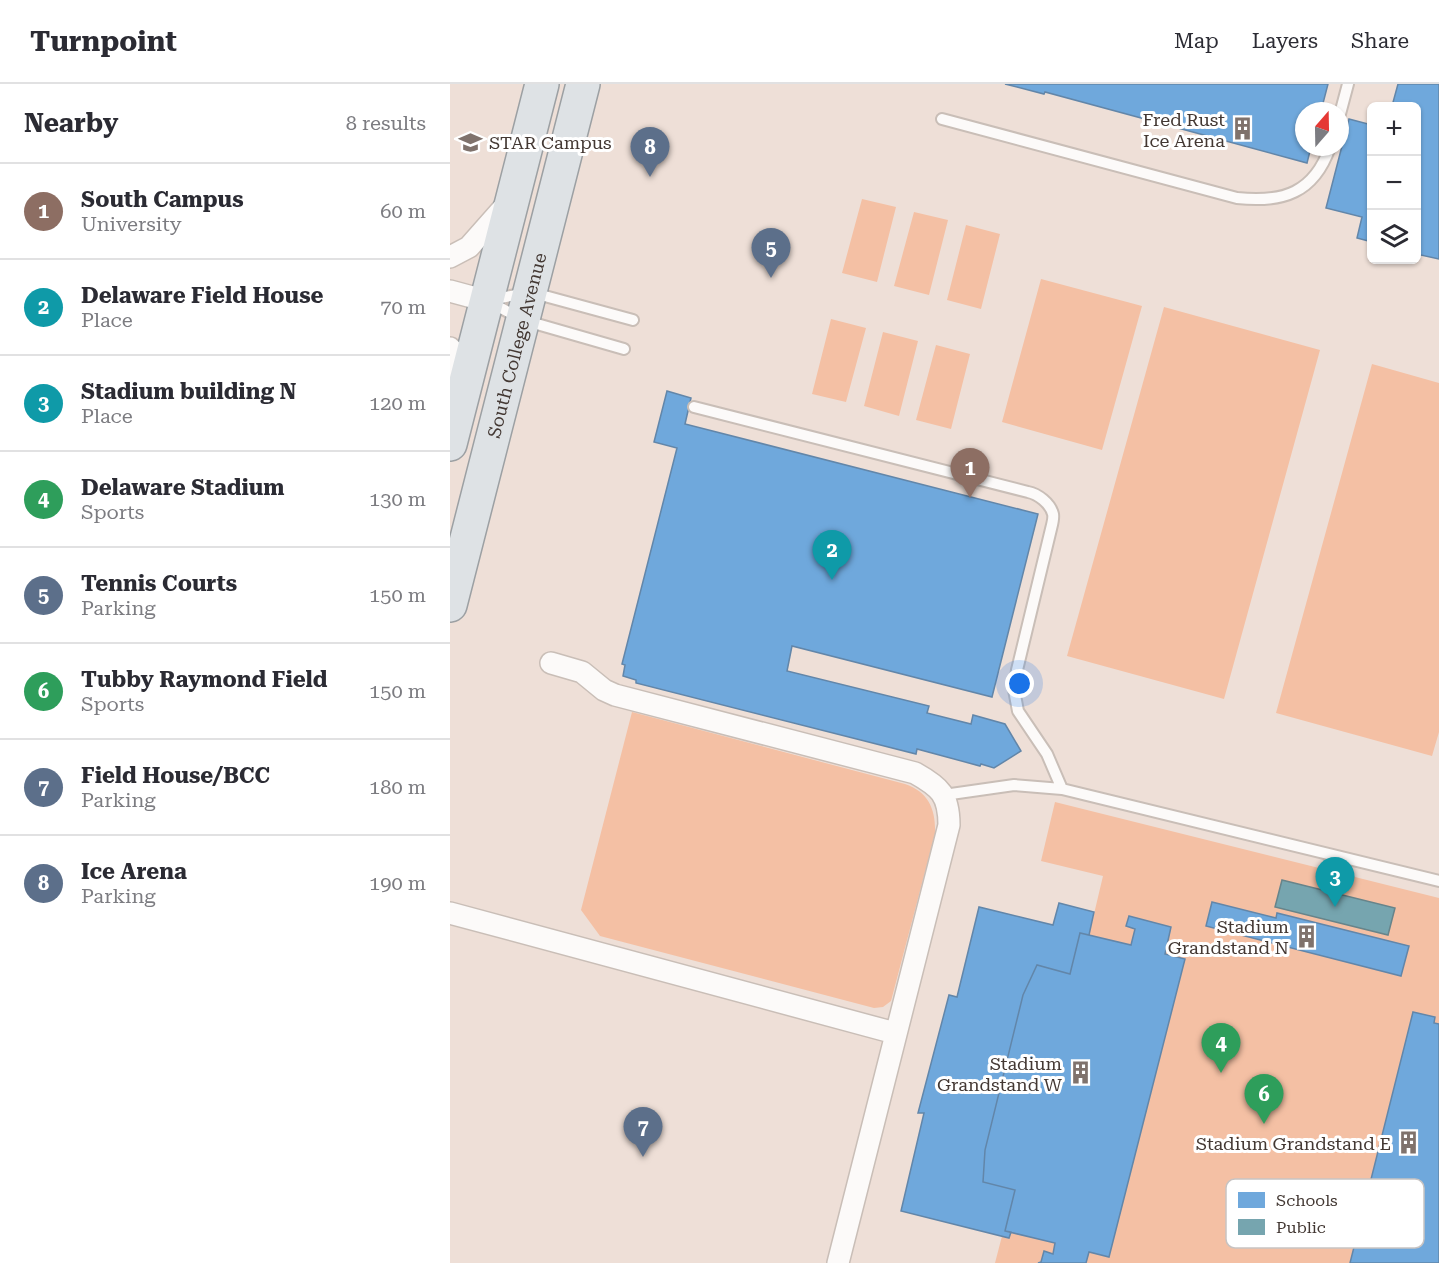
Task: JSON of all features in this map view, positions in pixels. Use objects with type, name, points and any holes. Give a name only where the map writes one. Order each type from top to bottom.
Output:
[{"type":"main road","points":[[454,429],[542,84]]},
{"type":"main road","name":"South College Avenue","points":[[450,605],[583,84]]},
{"type":"street","points":[[450,257],[469,247],[513,197]]},
{"type":"street","points":[[450,291],[487,301]]},
{"type":"street","points":[[450,348],[454,363],[454,429]]},
{"type":"street","points":[[551,663],[582,672],[604,690],[627,698],[915,773],[934,784],[944,795],[949,809],[950,825],[838,1263]]},
{"type":"street","points":[[450,913],[895,1033]]},
{"type":"lane","points":[[1343,102],[1348,84]]},
{"type":"lane","points":[[942,119],[1226,196],[1256,201],[1277,199],[1307,185],[1322,167],[1326,156]]},
{"type":"lane","points":[[487,301],[633,320]]},
{"type":"lane","points":[[487,301],[527,306],[624,349]]},
{"type":"lane","points":[[694,407],[1038,494],[1053,514],[1014,690],[1018,711],[1047,754],[1062,789]]},
{"type":"lane","points":[[944,795],[1014,785],[1062,789],[1439,881]]},
{"type":"shaded area","points":[[862,199],[896,207],[877,282],[842,273]]},
{"type":"shaded area","points":[[914,212],[948,220],[929,295],[894,286]]},
{"type":"shaded area","points":[[966,225],[1000,234],[981,309],[947,300]]},
{"type":"shaded area","points":[[1041,279],[1142,306],[1102,450],[1002,422]]},
{"type":"shaded area","points":[[1164,307],[1320,350],[1224,699],[1067,656]]},
{"type":"shaded area","points":[[831,319],[866,328],[846,402],[812,394]]},
{"type":"shaded area","points":[[883,332],[918,341],[899,416],[864,406]]},
{"type":"shaded area","points":[[936,345],[970,354],[951,429],[916,420]]},
{"type":"shaded area","points":[[1372,364],[1439,383],[1439,732],[1432,756],[1276,713]]},
{"type":"shaded area","points":[[632,712],[905,784],[913,787],[925,797],[934,817],[935,834],[891,1001],[883,1007],[874,1008],[600,936],[581,910]]},
{"type":"shaded area","points":[[1055,802],[1439,898],[1439,1263],[995,1263],[1002,1236],[1009,1238],[1011,1233],[1080,933],[1089,935],[1103,876],[1041,861]]},
{"type":"building: Schools","name":"Fred Rust Ice Arena","points":[[1005,84],[1328,84],[1323,102],[1295,102],[1295,156],[1309,156],[1307,163],[1045,92],[1044,94]]},
{"type":"building: Schools","points":[[1398,84],[1439,84],[1439,259],[1421,255],[1421,102],[1393,102]]},
{"type":"building: Schools","points":[[1349,119],[1367,124],[1367,241],[1357,238],[1362,217],[1326,208],[1339,156],[1349,156]]},
{"type":"building: Schools","points":[[667,391],[691,398],[685,424],[1038,514],[992,697],[792,646],[787,671],[929,706],[927,713],[971,724],[973,715],[1005,724],[1021,751],[994,768],[917,749],[916,754],[636,683],[636,680],[623,676],[625,665],[622,664],[677,448],[654,442]]},
{"type":"building: Schools","name":"Stadium Grandstand N","points":[[1212,902],[1276,918],[1277,913],[1409,946],[1401,976],[1206,926]]},
{"type":"building: Schools","points":[[1059,903],[1094,912],[1089,935],[1080,933],[1070,974],[1037,965],[1023,995],[985,1150],[983,1182],[1015,1190],[1005,1231],[1011,1232],[1009,1238],[901,1211],[924,1113],[918,1113],[949,995],[957,997],[979,907],[1053,925]]},
{"type":"building: Schools","name":"Stadium Grandstand W","points":[[1129,916],[1171,927],[1165,954],[1185,959],[1109,1257],[1089,1252],[1086,1263],[1038,1263],[1041,1262],[1044,1251],[1053,1254],[1055,1243],[1005,1231],[1015,1190],[983,1182],[985,1150],[1023,995],[1037,965],[1070,974],[1080,933],[1131,945],[1135,929],[1126,926]]},
{"type":"building: Schools","name":"Stadium Grandstand E","points":[[1413,1012],[1435,1017],[1434,1023],[1439,1024],[1439,1263],[1350,1263],[1354,1248],[1424,1248],[1424,1179],[1371,1179]]},
{"type":"building: Public","points":[[1282,880],[1395,908],[1388,935],[1275,907]]},
{"type":"place","name":"Fred Rust Ice Arena","points":[[1243,129]]},
{"type":"place","name":"STAR Campus","points":[[471,142]]},
{"type":"place","name":"Ice Arena","points":[[650,177]]},
{"type":"place","name":"Tennis Courts","points":[[771,278]]},
{"type":"place","name":"South Campus","points":[[970,498]]},
{"type":"place","name":"Delaware Field House","points":[[832,580]]},
{"type":"place","name":"Stadium building N","points":[[1335,907]]},
{"type":"place","name":"Stadium Grandstand N","points":[[1307,936]]},
{"type":"place","name":"Stadium Grandstand W","points":[[1080,1073]]},
{"type":"place","name":"Delaware Stadium","points":[[1221,1073]]},
{"type":"place","name":"Tubby Raymond Field","points":[[1264,1124]]},
{"type":"place","name":"Stadium Grandstand E","points":[[1409,1143]]},
{"type":"place","name":"Field House/BCC","points":[[643,1157]]}]
